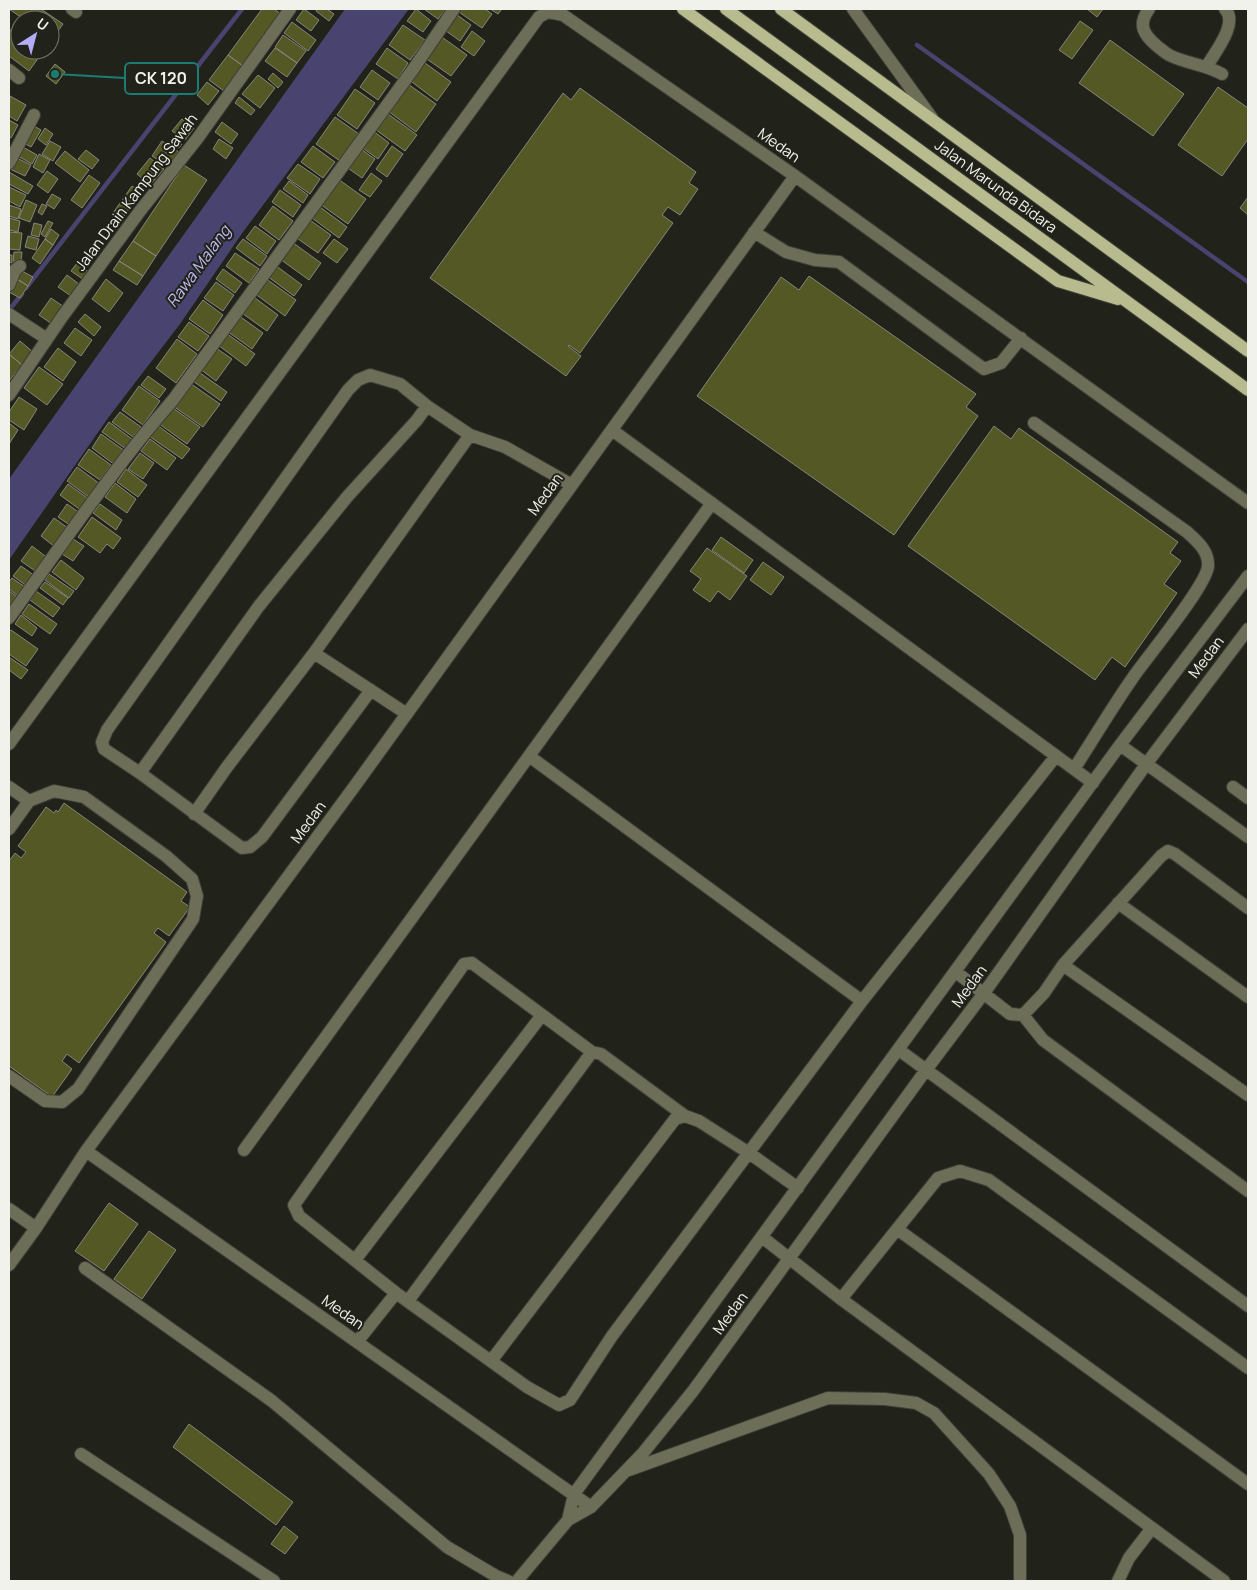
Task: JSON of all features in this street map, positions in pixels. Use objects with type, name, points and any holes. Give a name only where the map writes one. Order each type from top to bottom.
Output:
[{"type":"main road","points":[[683,9],[1058,281],[1128,302]]},
{"type":"main road","name":"Jalan Marunda Bidara","points":[[726,9],[1248,390]]},
{"type":"main road","name":"Jalan Marunda Bidara","points":[[781,9],[1248,351]]},
{"type":"street","name":"Jalan Drain Kampung Sawah","points":[[9,395],[47,339],[140,211],[197,139],[290,9]]},
{"type":"street","points":[[9,618],[101,491],[173,400],[414,68],[454,9]]},
{"type":"street","points":[[853,9],[932,119]]},
{"type":"street","points":[[1149,9],[1143,24],[1146,36],[1168,55],[1207,66],[1222,74]]},
{"type":"street","points":[[1207,66],[1229,26],[1229,13],[1225,9]]},
{"type":"street","name":"Medan","points":[[9,744],[539,17],[548,12],[563,15],[795,176],[407,714],[86,1151],[36,1228],[9,1265]]},
{"type":"street","points":[[9,163],[34,115]]},
{"type":"street","points":[[795,176],[1248,503]]},
{"type":"street","points":[[754,232],[786,252],[815,260],[839,262],[984,369],[1001,363],[1020,338]]},
{"type":"street","points":[[9,285],[15,270],[20,266]]},
{"type":"street","points":[[9,314],[47,339]]},
{"type":"street","points":[[371,690],[262,837],[250,847],[242,848],[194,814],[140,773],[104,749],[102,742],[107,730],[348,390],[358,380],[370,375],[400,384],[427,406],[470,435],[505,448],[572,485]]},
{"type":"street","points":[[140,773],[259,606],[347,497],[417,420],[427,406]]},
{"type":"street","points":[[1034,423],[1187,532],[1206,551],[1208,566],[1204,578],[1134,676],[1074,769]]},
{"type":"street","points":[[612,430],[1093,783]]},
{"type":"street","points":[[194,814],[227,767],[314,653],[470,435]]},
{"type":"street","points":[[244,1150],[712,503]]},
{"type":"street","points":[[568,1520],[574,1494],[1120,745],[1248,576]]},
{"type":"street","name":"Medan","points":[[86,1151],[591,1507],[643,1453],[693,1391],[984,993],[1147,764],[1248,629]]},
{"type":"street","points":[[314,653],[407,714]]},
{"type":"street","points":[[1120,745],[1248,837]]},
{"type":"street","points":[[529,756],[862,1001]]},
{"type":"street","points":[[798,1188],[749,1153],[699,1121],[685,1116],[601,1054],[592,1052],[472,963],[464,964],[294,1205],[299,1216],[396,1293],[527,1387],[558,1405],[570,1400],[612,1336],[749,1153],[862,1001],[1056,756]]},
{"type":"street","points":[[9,786],[29,801]]},
{"type":"street","points":[[1233,787],[1248,798]]},
{"type":"street","points":[[9,829],[29,801],[54,791],[84,798],[166,856],[192,879],[197,896],[193,919],[78,1089],[62,1102],[44,1101],[9,1076]]},
{"type":"street","points":[[1023,1015],[1044,993],[1063,965],[1161,856],[1168,851],[1176,854],[1248,908]]},
{"type":"street","points":[[1118,904],[1248,997]]},
{"type":"street","points":[[1063,965],[1248,1095]]},
{"type":"street","points":[[956,972],[1010,1014],[1023,1015],[1042,1040],[1248,1191]]},
{"type":"street","points":[[355,1260],[542,1015]]},
{"type":"street","points":[[899,1050],[1248,1306]]},
{"type":"street","points":[[408,1302],[592,1052]]},
{"type":"street","points":[[491,1361],[675,1118],[685,1116]]},
{"type":"street","points":[[841,1299],[938,1178],[960,1171],[989,1180],[1248,1368]]},
{"type":"street","points":[[9,1209],[36,1228]]},
{"type":"street","points":[[897,1229],[1248,1484]]},
{"type":"street","points":[[762,1237],[841,1299],[1224,1581]]},
{"type":"street","points":[[85,1268],[272,1401],[448,1547],[496,1576],[508,1581]]},
{"type":"street","points":[[357,1342],[396,1293]]},
{"type":"street","points":[[626,1470],[828,1398],[885,1399],[916,1403],[934,1413],[989,1474],[1010,1506],[1020,1535],[1020,1581]]},
{"type":"street","points":[[81,1454],[274,1581]]},
{"type":"street","points":[[517,1581],[568,1520],[591,1507]]},
{"type":"street","points":[[1118,1581],[1129,1558],[1152,1528]]},
{"type":"water","name":"Rawa Malang","points":[[345,9],[409,9],[243,232],[180,324],[108,418],[9,560],[9,479]]},
{"type":"building","points":[[9,9],[42,10],[10,10]]},
{"type":"building","points":[[262,9],[274,9],[281,14],[243,66],[228,55]]},
{"type":"building","points":[[304,9],[319,20],[311,31],[296,20]]},
{"type":"building","points":[[317,9],[327,9],[334,14],[329,21],[316,11]]},
{"type":"building","points":[[416,9],[431,21],[423,32],[407,21]]},
{"type":"building","points":[[424,9],[446,9],[438,19]]},
{"type":"building","points":[[457,9],[485,9],[492,14],[482,28]]},
{"type":"building","points":[[490,9],[502,9],[498,14]]},
{"type":"building","points":[[1087,9],[1103,9],[1097,17]]},
{"type":"building","points":[[453,12],[471,25],[460,41],[442,28]]},
{"type":"building","points":[[1080,21],[1093,30],[1072,59],[1059,50]]},
{"type":"building","points":[[292,22],[316,40],[308,51],[284,33]]},
{"type":"building","points":[[403,25],[425,40],[410,60],[389,45]]},
{"type":"building","points":[[9,29],[10,57],[9,56]]},
{"type":"building","points":[[472,31],[485,41],[474,56],[461,47]]},
{"type":"building","points":[[283,35],[306,51],[297,63],[275,47]]},
{"type":"building","points":[[439,35],[467,55],[451,76],[424,57]]},
{"type":"building","points":[[1110,40],[1184,94],[1153,136],[1079,83]]},
{"type":"building","points":[[275,48],[297,63],[287,77],[265,61]]},
{"type":"building","points":[[387,48],[408,63],[398,79],[376,64]]},
{"type":"building","points":[[228,55],[243,66],[224,91],[209,80]]},
{"type":"building","points":[[14,60],[37,60],[29,71]]},
{"type":"building","points":[[421,60],[451,82],[437,101],[408,79]]},
{"type":"building","points":[[55,64],[65,72],[56,84],[46,76]]},
{"type":"building","points":[[372,70],[390,83],[378,100],[360,87]]},
{"type":"building","points":[[273,73],[283,82],[278,88],[268,79]]},
{"type":"building","points":[[258,75],[275,88],[260,108],[242,94]]},
{"type":"building","points":[[207,82],[219,91],[208,105],[197,95]]},
{"type":"building","points":[[408,84],[436,104],[416,132],[388,111]]},
{"type":"building","points":[[1218,87],[1248,108],[1248,139],[1222,176],[1178,145]]},
{"type":"building","points":[[580,88],[696,172],[689,183],[698,189],[680,215],[668,207],[662,215],[673,223],[580,353],[568,346],[581,356],[566,376],[430,278],[563,93],[571,100]]},
{"type":"building","points":[[355,89],[375,103],[357,129],[337,115]]},
{"type":"building","points":[[10,96],[26,105],[17,121],[9,116]]},
{"type":"building","points":[[239,97],[255,110],[251,115],[235,103]]},
{"type":"building","points":[[384,111],[417,135],[405,151],[372,127]]},
{"type":"building","points":[[335,117],[359,134],[340,161],[316,144]]},
{"type":"building","points":[[182,119],[194,128],[185,140],[172,131]]},
{"type":"building","points":[[9,120],[18,125],[11,138],[9,137]]},
{"type":"building","points":[[222,122],[238,134],[231,144],[215,132]]},
{"type":"building","points":[[32,125],[41,130],[31,147],[22,142]]},
{"type":"building","points":[[45,128],[53,134],[46,145],[38,139]]},
{"type":"building","points":[[372,130],[389,143],[378,159],[360,146]]},
{"type":"building","points":[[176,139],[182,144],[179,148],[172,143]]},
{"type":"building","points":[[219,139],[233,148],[226,159],[213,149]]},
{"type":"building","points":[[50,141],[61,147],[53,161],[42,154]]},
{"type":"building","points":[[162,141],[179,152],[169,167],[152,156]]},
{"type":"building","points":[[313,146],[335,162],[323,178],[301,162]]},
{"type":"building","points":[[392,146],[403,154],[387,177],[376,169]]},
{"type":"building","points":[[23,147],[37,155],[32,164],[18,156]]},
{"type":"building","points":[[358,147],[375,159],[362,178],[345,166]]},
{"type":"building","points":[[86,150],[99,160],[92,169],[78,159]]},
{"type":"building","points":[[65,151],[89,170],[80,182],[55,163]]},
{"type":"building","points":[[39,154],[50,160],[43,173],[33,167]]},
{"type":"building","points":[[15,157],[31,165],[25,176],[10,169]]},
{"type":"building","points":[[150,158],[164,169],[150,185],[137,174]]},
{"type":"building","points":[[298,164],[320,179],[310,194],[287,178]]},
{"type":"building","points":[[184,165],[207,180],[156,256],[133,241]]},
{"type":"building","points":[[47,171],[58,179],[48,193],[37,185]]},
{"type":"building","points":[[9,172],[33,186],[28,194],[9,184]]},
{"type":"building","points":[[371,173],[382,181],[370,197],[359,190]]},
{"type":"building","points":[[89,175],[100,183],[82,208],[71,200]]},
{"type":"building","points":[[338,179],[366,199],[348,224],[320,204]]},
{"type":"building","points":[[289,181],[308,195],[303,203],[283,189]]},
{"type":"building","points":[[132,186],[141,192],[122,219],[113,213]]},
{"type":"building","points":[[9,187],[26,195],[20,207],[9,201]]},
{"type":"building","points":[[280,190],[301,205],[293,217],[272,202]]},
{"type":"building","points":[[52,194],[61,199],[54,209],[46,204]]},
{"type":"building","points":[[1248,197],[1248,215],[1240,208]]},
{"type":"building","points":[[26,200],[37,205],[30,222],[19,218]]},
{"type":"building","points":[[42,204],[47,206],[42,215],[38,212]]},
{"type":"building","points":[[9,205],[21,209],[18,219],[9,216]]},
{"type":"building","points":[[273,206],[293,221],[279,240],[259,225]]},
{"type":"building","points":[[320,207],[347,227],[339,238],[312,218]]},
{"type":"building","points":[[9,218],[20,221],[18,232],[9,230]]},
{"type":"building","points":[[307,218],[331,235],[318,253],[294,236]]},
{"type":"building","points":[[48,221],[53,223],[45,237],[41,234]]},
{"type":"building","points":[[34,223],[42,225],[39,237],[31,235]]},
{"type":"building","points":[[255,226],[276,241],[267,254],[246,238]]},
{"type":"building","points":[[51,229],[59,235],[53,245],[45,239]]},
{"type":"building","points":[[9,232],[22,233],[20,250],[9,249]]},
{"type":"building","points":[[28,236],[39,239],[36,250],[25,247]]},
{"type":"building","points":[[45,239],[53,245],[40,264],[32,258]]},
{"type":"building","points":[[243,239],[267,256],[260,266],[236,248]]},
{"type":"building","points":[[334,239],[348,249],[337,263],[323,253]]},
{"type":"building","points":[[133,241],[156,256],[143,276],[119,261]]},
{"type":"building","points":[[292,242],[321,263],[309,280],[280,259]]},
{"type":"building","points":[[14,252],[22,252],[21,262],[13,261]]},
{"type":"building","points":[[235,253],[259,269],[249,283],[226,266]]},
{"type":"building","points":[[9,255],[12,255],[12,263],[9,262]]},
{"type":"building","points":[[119,261],[143,276],[137,285],[113,270]]},
{"type":"building","points":[[77,263],[90,273],[84,280],[71,271]]},
{"type":"building","points":[[275,265],[302,285],[294,296],[267,276]]},
{"type":"building","points":[[223,269],[242,283],[235,293],[216,279]]},
{"type":"building","points":[[22,271],[33,277],[28,286],[17,279]]},
{"type":"building","points":[[67,275],[79,284],[71,296],[58,287]]},
{"type":"building","points":[[809,276],[976,394],[966,407],[978,416],[894,535],[697,396],[781,277],[799,290]]},
{"type":"building","points":[[265,278],[296,300],[285,316],[254,293]]},
{"type":"building","points":[[17,279],[28,286],[20,298],[9,292]]},
{"type":"building","points":[[106,279],[123,293],[109,312],[92,299]]},
{"type":"building","points":[[216,282],[234,295],[223,311],[204,298]]},
{"type":"building","points":[[251,295],[278,315],[267,331],[239,311]]},
{"type":"building","points":[[51,298],[64,307],[52,324],[39,315]]},
{"type":"building","points":[[203,300],[223,315],[210,334],[189,319]]},
{"type":"building","points":[[85,314],[101,327],[94,336],[78,322]]},
{"type":"building","points":[[238,315],[263,333],[252,349],[227,331]]},
{"type":"building","points":[[189,322],[209,336],[198,351],[178,337]]},
{"type":"building","points":[[75,328],[92,340],[81,356],[64,343]]},
{"type":"building","points":[[226,333],[255,354],[246,366],[218,345]]},
{"type":"building","points":[[177,339],[197,354],[176,383],[156,368]]},
{"type":"building","points":[[20,341],[33,352],[22,365],[9,354]]},
{"type":"building","points":[[58,348],[76,362],[63,381],[44,367]]},
{"type":"building","points":[[216,348],[232,359],[216,381],[200,369]]},
{"type":"building","points":[[9,354],[22,365],[9,381]]},
{"type":"building","points":[[39,367],[63,384],[47,405],[24,388]]},
{"type":"building","points":[[196,370],[227,392],[221,401],[190,379]]},
{"type":"building","points":[[148,376],[166,389],[159,398],[141,385]]},
{"type":"building","points":[[190,383],[220,404],[203,427],[173,406]]},
{"type":"building","points":[[139,386],[160,401],[143,425],[122,410]]},
{"type":"building","points":[[19,397],[37,409],[24,430],[9,420],[9,412]]},
{"type":"building","points":[[170,406],[200,427],[187,444],[158,423]]},
{"type":"building","points":[[120,412],[141,427],[133,437],[112,422]]},
{"type":"building","points":[[109,422],[132,439],[126,449],[102,432]]},
{"type":"building","points":[[9,423],[18,430],[9,444]]},
{"type":"building","points":[[157,425],[190,449],[182,459],[149,436]]},
{"type":"building","points":[[994,426],[1011,439],[1019,428],[1178,542],[1170,553],[1181,561],[1164,584],[1177,593],[1125,667],[1112,657],[1095,680],[908,546]]},
{"type":"building","points":[[101,434],[125,451],[115,465],[92,448]]},
{"type":"building","points":[[150,439],[176,458],[167,470],[141,451]]},
{"type":"building","points":[[89,449],[111,465],[100,480],[78,465]]},
{"type":"building","points":[[140,453],[154,463],[143,479],[128,469]]},
{"type":"building","points":[[77,467],[100,484],[90,498],[67,481]]},
{"type":"building","points":[[126,469],[147,485],[138,497],[117,482]]},
{"type":"building","points":[[115,483],[136,499],[127,513],[105,497]]},
{"type":"building","points":[[68,484],[90,500],[82,511],[60,495]]},
{"type":"building","points":[[67,504],[80,513],[71,526],[58,517]]},
{"type":"building","points":[[100,504],[122,520],[116,530],[93,513]]},
{"type":"building","points":[[92,517],[121,538],[113,549],[107,544],[100,553],[78,537]]},
{"type":"building","points":[[54,518],[68,528],[55,547],[41,536]]},
{"type":"building","points":[[721,537],[753,560],[744,573],[712,550]]},
{"type":"building","points":[[73,539],[84,546],[73,561],[62,554]]},
{"type":"building","points":[[32,546],[49,559],[38,573],[21,561]]},
{"type":"building","points":[[707,548],[747,576],[730,600],[718,591],[710,602],[693,590],[701,579],[690,571]]},
{"type":"building","points":[[61,560],[84,578],[76,590],[52,572]]},
{"type":"building","points":[[763,562],[784,577],[771,595],[750,580]]},
{"type":"building","points":[[21,566],[35,576],[28,587],[13,576]]},
{"type":"building","points":[[49,574],[74,591],[69,598],[45,580]]},
{"type":"building","points":[[12,578],[28,589],[21,598],[9,589],[9,582]]},
{"type":"building","points":[[45,582],[68,598],[63,605],[40,588]]},
{"type":"building","points":[[9,591],[20,599],[9,608]]},
{"type":"building","points":[[36,591],[60,608],[53,617],[30,600]]},
{"type":"building","points":[[29,604],[57,624],[50,634],[22,614]]},
{"type":"building","points":[[21,615],[37,628],[32,636],[15,624]]},
{"type":"building","points":[[11,630],[38,649],[26,666],[9,654],[9,632]]},
{"type":"building","points":[[9,657],[28,670],[21,679],[9,670]]},
{"type":"building","points":[[64,803],[187,892],[181,901],[190,907],[169,936],[158,928],[154,933],[166,942],[79,1063],[67,1054],[62,1061],[72,1069],[52,1097],[9,1066],[9,861],[15,853],[21,858],[26,852],[18,846],[46,807],[54,813],[56,810],[58,812]]},
{"type":"building","points":[[109,1203],[138,1224],[104,1271],[75,1251]]},
{"type":"building","points":[[149,1231],[176,1250],[142,1299],[114,1279]]},
{"type":"building","points":[[189,1424],[293,1502],[276,1525],[173,1447]]},
{"type":"building","points":[[284,1526],[298,1537],[285,1554],[271,1544]]},
{"type":"waterway","points":[[26,288],[242,9]]},
{"type":"waterway","points":[[917,45],[1248,282]]},
{"type":"waterway","points":[[9,310],[22,294]]},
{"type":"place","name":"CK 120","points":[[55,74]]}]
